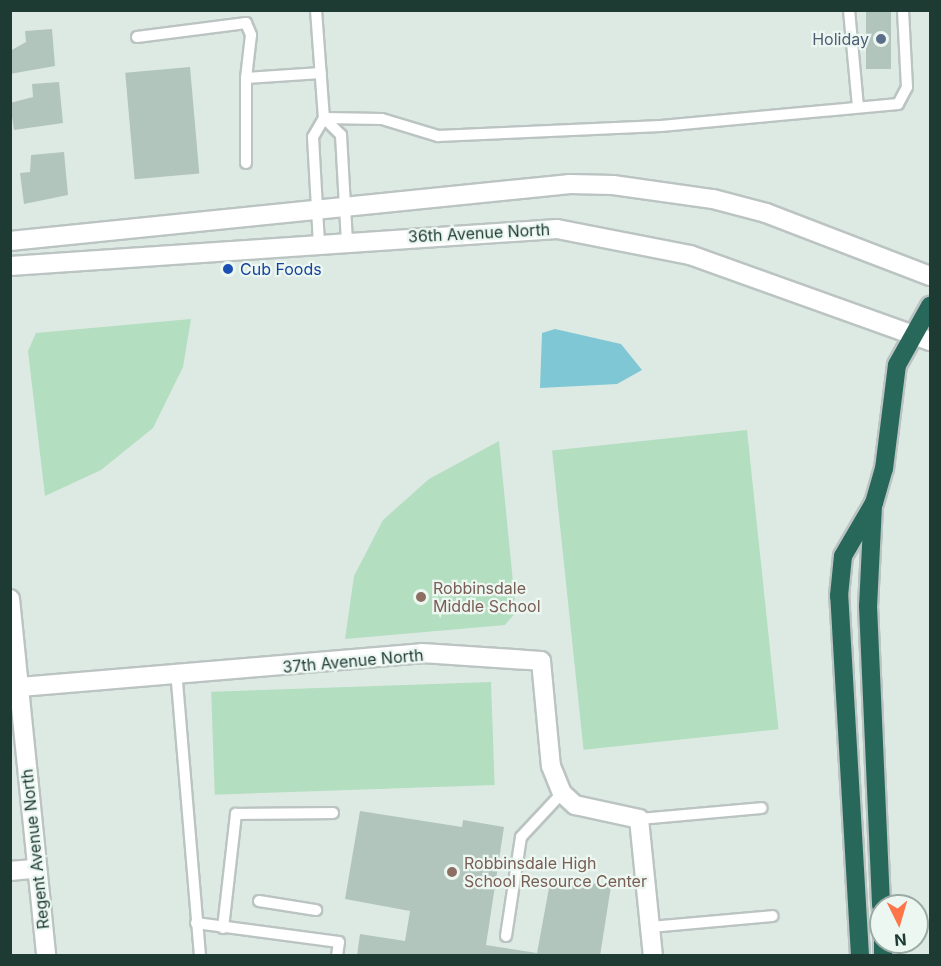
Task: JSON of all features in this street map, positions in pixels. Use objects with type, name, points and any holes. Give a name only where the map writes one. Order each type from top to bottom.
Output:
[{"type":"highway","points":[[880,894],[868,606],[874,503],[892,433],[897,365],[923,339],[930,306]]},
{"type":"highway","points":[[860,956],[839,596],[843,556],[874,503]]},
{"type":"street","points":[[10,241],[570,184],[649,188],[766,213],[930,276]]},
{"type":"street","name":"36th Avenue North","points":[[10,266],[522,228],[585,233],[700,257],[923,339]]},
{"type":"street","name":"Regent Avenue North","points":[[10,599],[20,687],[34,869],[46,956]]},
{"type":"street","name":"37th Avenue North","points":[[20,687],[176,670],[307,666],[422,653],[541,661],[551,766],[562,793]]},
{"type":"street","points":[[562,793],[575,805],[639,819],[653,956]]},
{"type":"street","points":[[10,871],[34,869]]},
{"type":"lane","points":[[316,10],[324,118],[313,137],[319,244]]},
{"type":"lane","points":[[849,10],[858,107]]},
{"type":"lane","points":[[324,118],[382,119],[438,136],[661,126],[898,104],[903,95],[903,10]]},
{"type":"lane","points":[[137,37],[246,23],[251,35],[246,78],[246,163]]},
{"type":"lane","points":[[246,78],[321,73]]},
{"type":"lane","points":[[324,118],[340,135],[347,242]]},
{"type":"lane","points":[[176,670],[200,956]]},
{"type":"lane","points":[[506,936],[521,837],[562,793]]},
{"type":"lane","points":[[639,819],[762,808]]},
{"type":"lane","points":[[223,928],[236,814],[333,813]]},
{"type":"lane","points":[[259,901],[316,910]]},
{"type":"lane","points":[[650,927],[773,916]]},
{"type":"lane","points":[[196,923],[339,942],[337,956]]},
{"type":"green space","points":[[191,319],[183,367],[153,428],[101,470],[45,496],[28,351],[36,333]]},
{"type":"green space","points":[[747,430],[778,729],[584,750],[552,450]]},
{"type":"green space","points":[[499,441],[516,612],[505,625],[345,639],[354,576],[383,520],[429,479]]},
{"type":"green space","points":[[491,682],[495,785],[215,795],[211,692]]},
{"type":"water","points":[[555,329],[621,344],[642,370],[617,384],[540,388],[542,333]]},
{"type":"building","name":"Holiday","points":[[866,10],[891,10],[891,69],[866,69]]},
{"type":"building","points":[[52,29],[55,66],[10,74],[10,51],[26,42],[25,31]]},
{"type":"building","points":[[190,67],[199,174],[135,179],[125,73]]},
{"type":"building","points":[[59,82],[63,123],[14,130],[10,103],[33,97],[32,84]]},
{"type":"building","points":[[64,152],[68,195],[24,204],[20,173],[30,172],[31,155]]},
{"type":"building","points":[[360,811],[462,827],[463,820],[504,827],[486,945],[537,953],[551,877],[611,886],[600,956],[357,956],[360,934],[405,941],[410,911],[345,899]]},
{"type":"place","name":"Holiday","points":[[881,39]]},
{"type":"place","name":"Cub Foods","points":[[228,269]]},
{"type":"place","name":"Robbinsdale Middle School","points":[[421,597]]},
{"type":"place","name":"Robbinsdale High School Resource Center","points":[[452,872]]}]
